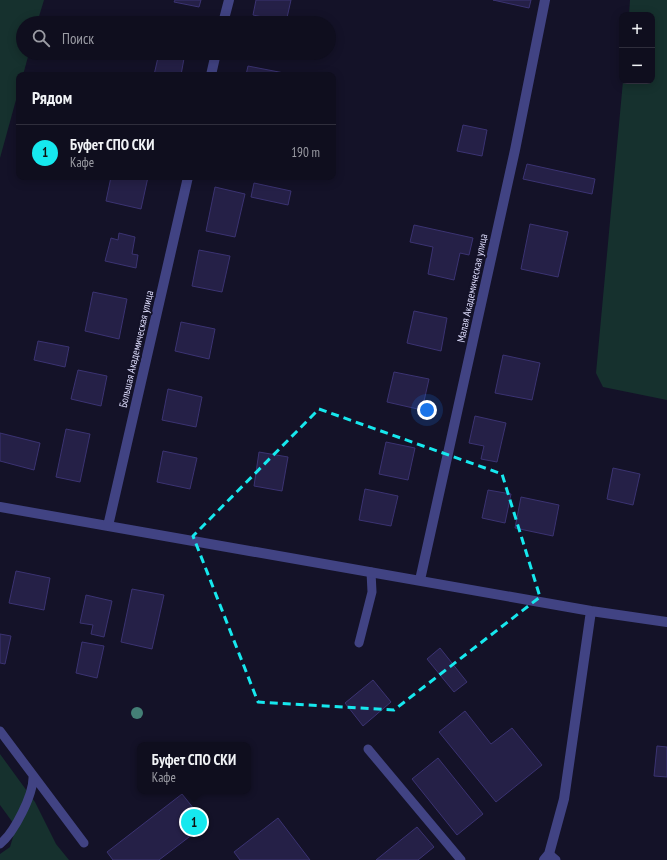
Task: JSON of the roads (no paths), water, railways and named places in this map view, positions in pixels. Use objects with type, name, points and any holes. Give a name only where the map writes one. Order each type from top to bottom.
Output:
[{"type":"street","points":[[225,16],[229,0]]},
{"type":"street","name":"Малая Академическая улица","points":[[420,580],[515,150],[545,0]]},
{"type":"street","points":[[212,72],[214,60]]},
{"type":"street","name":"Большая Академическая улица","points":[[108,526],[187,180]]},
{"type":"street","points":[[0,507],[591,611],[667,622]]},
{"type":"street","points":[[550,858],[564,799],[591,611]]},
{"type":"lane","points":[[359,643],[372,592],[371,572]]},
{"type":"lane","points":[[0,731],[84,843]]},
{"type":"lane","points":[[368,749],[461,860]]},
{"type":"lane","points":[[0,844],[6,839],[25,806],[33,782],[33,776]]},
{"type":"place","name":"Буфет СПО СКИ","points":[[194,822]]}]
